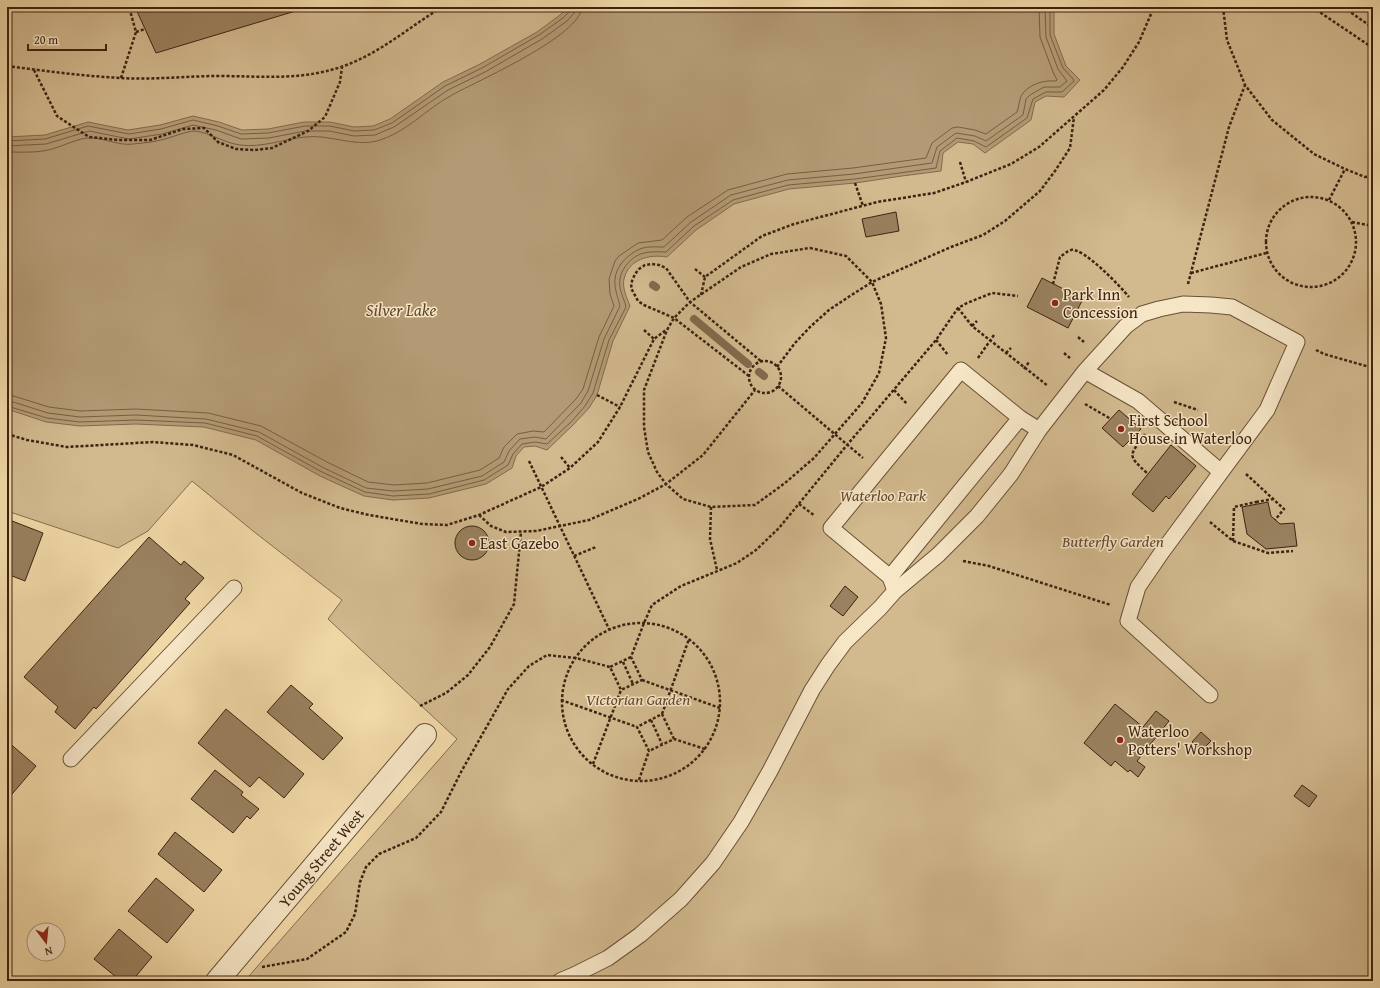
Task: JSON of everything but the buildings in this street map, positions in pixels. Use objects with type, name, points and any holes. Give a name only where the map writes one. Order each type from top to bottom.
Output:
[{"type":"street","name":"Young Street West","points":[[217,981],[425,735]]},
{"type":"lane","points":[[560,981],[608,958],[640,935],[681,899],[713,863],[745,816],[812,690],[845,642],[895,591],[938,555],[977,516],[1011,474],[1039,430],[1085,371],[1126,326],[1142,314],[1183,304],[1232,307],[1297,342],[1267,410],[1162,552],[1138,587],[1128,621],[1210,695]]},
{"type":"lane","points":[[895,591],[890,577],[831,528],[961,370],[1020,418],[1039,430]]},
{"type":"lane","points":[[1085,371],[1138,401],[1157,417],[1225,467]]},
{"type":"lane","points":[[890,577],[1020,418]]},
{"type":"lane","points":[[71,759],[234,588]]},
{"type":"path","points":[[122,78],[136,32],[129,7]]},
{"type":"path","points":[[7,66],[122,78],[155,79],[217,76],[285,78],[320,74],[342,67],[375,52],[442,7]]},
{"type":"path","points":[[701,295],[705,277],[762,236],[794,224],[877,202],[934,193],[1011,164],[1039,147],[1104,90],[1123,67],[1139,42],[1154,7]]},
{"type":"path","points":[[1223,7],[1227,40],[1245,85],[1272,120],[1314,154],[1365,177],[1373,176]]},
{"type":"path","points":[[1312,7],[1373,48]]},
{"type":"path","points":[[1344,7],[1373,28]]},
{"type":"path","points":[[136,32],[145,29]]},
{"type":"path","points":[[34,70],[57,116],[89,137],[118,140],[150,140],[183,129],[204,128],[218,142],[236,149],[255,150],[272,148],[308,131],[324,117],[340,82],[342,67]]},
{"type":"path","points":[[1183,304],[1230,127],[1245,85]]},
{"type":"path","points":[[776,367],[814,322],[829,310],[872,282],[983,235],[1005,221],[1040,191],[1055,172],[1070,148],[1074,117]]},
{"type":"path","points":[[960,162],[966,182]]},
{"type":"path","points":[[1329,200],[1345,169]]},
{"type":"path","points":[[855,183],[863,206]]},
{"type":"path","points":[[1315,196],[1329,200],[1338,205],[1352,222],[1356,235],[1356,249],[1352,262],[1344,273],[1332,282],[1320,286],[1306,287],[1293,284],[1281,277],[1272,266],[1266,253],[1265,239],[1268,224],[1276,212],[1287,203],[1300,197],[1315,196]]},
{"type":"path","points":[[1352,222],[1373,226]]},
{"type":"path","points":[[810,248],[846,256],[872,282],[881,304],[886,338],[879,373],[862,403],[814,458],[785,483],[755,505],[711,507],[683,499],[666,484],[657,472],[648,452],[644,427],[644,390],[667,330],[674,318],[690,302],[741,266],[771,254],[810,248]]},
{"type":"path","points":[[1053,284],[1060,257],[1071,250],[1076,250],[1091,260],[1118,284],[1142,314]]},
{"type":"path","points":[[1190,273],[1266,253]]},
{"type":"path","points":[[749,376],[758,363],[768,362],[776,367],[780,376],[780,382],[774,390],[765,393],[755,390],[749,376],[674,318],[638,301],[631,288],[634,274],[645,265],[659,265],[666,268],[690,302],[762,362]]},
{"type":"path","points":[[695,270],[705,277]]},
{"type":"path","points":[[256,968],[307,959],[346,932],[355,914],[360,882],[366,866],[379,854],[416,838],[441,812],[461,772],[508,688],[529,666],[547,655],[576,658],[610,668],[632,657],[652,605],[681,586],[717,570],[738,563],[756,550],[780,528],[847,445],[936,340],[958,308],[992,293],[1018,296]]},
{"type":"path","points":[[958,308],[972,326],[991,340],[1024,369],[1066,397],[1111,419]]},
{"type":"path","points":[[972,326],[976,321]]},
{"type":"path","points":[[644,330],[654,339]]},
{"type":"path","points":[[7,434],[27,440],[67,447],[153,442],[193,445],[233,455],[302,493],[340,508],[422,524],[447,525],[479,515],[541,486],[570,468],[598,442],[620,407],[654,339],[667,330]]},
{"type":"path","points":[[991,340],[994,334]]},
{"type":"path","points":[[1297,342],[1324,354],[1373,368]]},
{"type":"path","points":[[1006,353],[1011,348]]},
{"type":"path","points":[[1024,369],[1029,362]]},
{"type":"path","points":[[778,386],[836,434],[847,445]]},
{"type":"path","points":[[479,515],[491,526],[506,532],[536,531],[590,520],[640,498],[666,484],[703,455],[755,390]]},
{"type":"path","points":[[597,395],[620,407]]},
{"type":"path","points":[[1147,473],[1135,462],[1132,453],[1157,417]]},
{"type":"path","points":[[561,457],[570,468]]},
{"type":"path","points":[[529,461],[610,629]]},
{"type":"path","points":[[1225,467],[1246,474],[1284,509],[1275,520]]},
{"type":"path","points":[[1233,541],[1234,507],[1273,499]]},
{"type":"path","points":[[711,507],[710,539],[717,570]]},
{"type":"path","points":[[1194,509],[1233,541],[1268,553],[1293,551]]},
{"type":"path","points":[[420,706],[446,693],[468,675],[490,647],[514,604],[521,532]]},
{"type":"path","points":[[574,556],[596,547]]},
{"type":"path","points":[[938,555],[989,566],[1112,606],[1131,610]]},
{"type":"path","points":[[644,623],[660,625],[676,630],[690,639],[702,651],[712,666],[718,681],[720,708],[717,725],[705,749],[682,769],[669,775],[654,779],[639,780],[617,776],[607,772],[593,764],[580,751],[570,735],[564,718],[561,700],[566,678],[576,658],[590,641],[610,629],[626,624],[644,623]]},
{"type":"path","points":[[637,727],[662,714],[690,639]]},
{"type":"path","points":[[632,657],[642,680]]},
{"type":"path","points":[[623,662],[633,684]]},
{"type":"path","points":[[610,668],[621,690]]},
{"type":"path","points":[[593,764],[621,690],[642,680],[720,708]]},
{"type":"path","points":[[561,700],[637,727],[649,751]]},
{"type":"path","points":[[662,714],[674,739]]},
{"type":"path","points":[[651,720],[662,744]]},
{"type":"path","points":[[639,780],[649,751],[662,744],[674,739],[705,749]]},
{"type":"green space","name":"Waterloo Park","points":[[7,7],[1373,7],[1373,981],[247,981],[249,976],[457,739],[328,619],[342,600],[253,531],[192,481],[148,531],[118,548],[7,511]]},
{"type":"water","name":"Silver Lake","points":[[568,7],[1054,7],[1054,34],[1066,66],[1080,80],[1064,97],[1046,96],[1035,102],[1031,120],[985,153],[973,144],[958,142],[943,153],[941,171],[855,183],[789,189],[734,204],[696,230],[667,257],[653,256],[635,262],[630,267],[624,279],[625,293],[630,306],[613,341],[597,395],[589,408],[547,450],[535,446],[524,447],[516,456],[512,468],[486,484],[429,498],[393,500],[364,496],[320,476],[256,440],[204,427],[136,424],[80,426],[46,422],[7,409],[7,137],[45,135],[88,122],[128,130],[160,125],[193,116],[219,122],[242,130],[268,129],[304,122],[330,122],[354,127],[373,126],[390,119],[443,82],[480,64],[537,32],[560,15]]},
{"type":"waterway","points":[[694,319],[748,364]]},
{"type":"waterway","points":[[759,372],[764,376]]},
{"type":"place","name":"Park Inn Concession","points":[[1055,303]]},
{"type":"place","name":"First School House in Waterloo","points":[[1121,429]]},
{"type":"place","name":"East Gazebo","points":[[472,543]]},
{"type":"place","name":"Waterloo Potters' Workshop","points":[[1120,740]]},
{"type":"park label","name":"Butterfly Garden","points":[[1113,541]]},
{"type":"park label","name":"Victorian Garden","points":[[638,699]]}]
